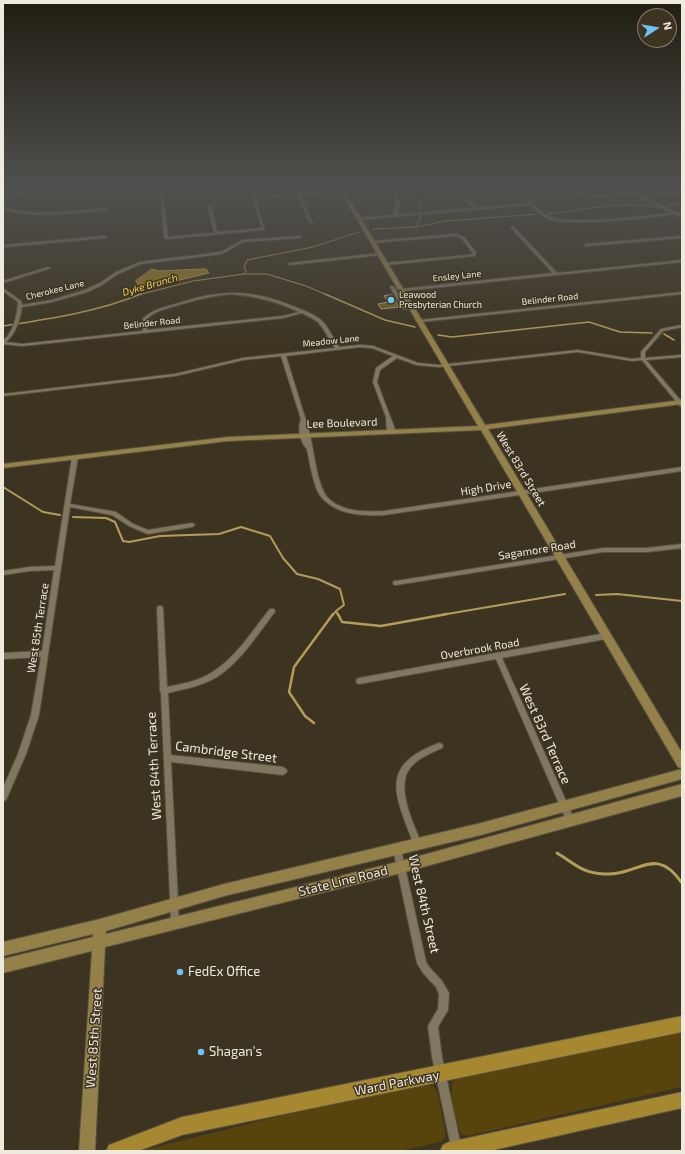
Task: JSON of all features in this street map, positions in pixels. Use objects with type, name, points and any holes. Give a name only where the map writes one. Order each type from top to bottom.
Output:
[{"type":"main road","name":"Ward Parkway","points":[[115,1151],[182,1126],[682,1024]]},
{"type":"main road","points":[[454,1150],[682,1100]]},
{"type":"street","points":[[3,246],[61,241]]},
{"type":"street","name":"Cherokee Lane","points":[[20,306],[52,301],[86,291],[135,265],[161,259],[222,252],[242,241]]},
{"type":"street","points":[[372,242],[386,241]]},
{"type":"street","points":[[386,264],[474,255],[474,252],[464,241]]},
{"type":"street","points":[[525,241],[556,274]]},
{"type":"street","points":[[586,245],[630,241]]},
{"type":"street","name":"West 83rd Street","points":[[372,242],[402,290],[482,428],[523,492],[606,636],[682,763]]},
{"type":"street","points":[[290,264],[380,254]]},
{"type":"street","name":"Ensley Lane","points":[[402,290],[682,261]]},
{"type":"street","points":[[3,282],[49,268]]},
{"type":"street","points":[[392,287],[405,309]]},
{"type":"street","points":[[3,288],[20,302],[17,319],[13,330],[8,339],[3,343]]},
{"type":"street","points":[[145,332],[145,319],[149,315],[193,299],[238,292],[258,294],[302,312],[322,324],[338,348]]},
{"type":"street","name":"Belinder Road","points":[[420,321],[682,294]]},
{"type":"street","name":"Belinder Road","points":[[3,343],[22,345],[284,317],[302,312]]},
{"type":"street","points":[[681,402],[642,360],[643,352],[662,330],[682,326]]},
{"type":"street","name":"Meadow Lane","points":[[3,395],[184,374],[238,360],[338,348],[368,346],[417,364],[446,366],[578,351],[632,360],[682,356]]},
{"type":"street","points":[[283,354],[306,435]]},
{"type":"street","points":[[392,432],[388,417],[376,387],[375,376],[380,367],[396,356]]},
{"type":"street","name":"Lee Boulevard","points":[[3,466],[228,438],[482,428],[681,402]]},
{"type":"street","name":"High Drive","points":[[306,435],[305,443],[309,448],[322,494],[332,503],[342,508],[353,512],[372,514],[682,469]]},
{"type":"street","name":"West 85th Terrace","points":[[3,797],[31,731],[75,457]]},
{"type":"street","points":[[68,505],[114,513],[131,525],[148,532],[192,525]]},
{"type":"street","name":"Sagamore Road","points":[[396,583],[603,550],[647,550],[682,546]]},
{"type":"street","points":[[3,573],[30,569],[58,568]]},
{"type":"street","name":"West 84th Terrace","points":[[160,608],[175,922]]},
{"type":"street","points":[[163,691],[191,684],[220,670],[232,660],[272,611]]},
{"type":"street","name":"Overbrook Road","points":[[359,681],[606,636]]},
{"type":"street","points":[[3,656],[44,654]]},
{"type":"street","name":"West 83rd Terrace","points":[[498,656],[571,821]]},
{"type":"street","name":"West 84th Street","points":[[418,845],[403,800],[399,779],[402,771],[410,761],[439,746]]},
{"type":"street","name":"Cambridge Street","points":[[167,758],[283,771]]},
{"type":"street","name":"State Line Road","points":[[3,949],[100,926],[224,890],[418,845],[564,807],[682,774]]},
{"type":"street","name":"State Line Road","points":[[3,966],[401,867],[682,790]]},
{"type":"street","name":"West 84th Street","points":[[397,850],[422,963],[426,970],[439,984],[444,993],[443,1010],[433,1026],[454,1150]]},
{"type":"street","name":"West 85th Street","points":[[87,1151],[100,926]]},
{"type":"shaded area","points":[[682,1030],[682,1087],[467,1136],[461,1134],[452,1101],[453,1081],[458,1078]]},
{"type":"shaded area","points":[[425,1085],[433,1086],[437,1091],[445,1129],[445,1137],[441,1142],[400,1151],[140,1151],[284,1115]]},
{"type":"water","points":[[152,269],[159,271],[206,269],[209,273],[155,286],[138,285],[136,281]]},
{"type":"building","name":"Leawood Presbyterian Church","points":[[392,295],[399,307],[381,309],[378,304],[388,302],[384,296]]},
{"type":"waterway","name":"Dyke Branch","points":[[244,274],[246,271],[244,267],[247,260],[313,247],[332,241]]},
{"type":"waterway","name":"Dyke Branch","points":[[139,295],[193,281],[244,274]]},
{"type":"waterway","points":[[244,274],[267,274],[306,286],[327,295]]},
{"type":"waterway","points":[[325,294],[385,320],[415,327]]},
{"type":"waterway","name":"Dyke Branch","points":[[3,326],[55,318],[90,310],[107,306],[139,295]]},
{"type":"waterway","points":[[438,335],[452,337],[589,322],[620,332],[652,333]]},
{"type":"waterway","points":[[664,334],[674,340]]},
{"type":"waterway","points":[[3,487],[43,512],[60,515]]},
{"type":"waterway","points":[[73,517],[106,518],[115,522],[123,541],[129,542],[160,536],[219,534],[241,527],[270,536],[283,558],[297,574],[318,579],[340,589],[344,605],[336,611]]},
{"type":"waterway","points":[[441,615],[565,594]]},
{"type":"waterway","points":[[596,595],[617,594],[682,601]]},
{"type":"waterway","points":[[333,615],[336,611]]},
{"type":"waterway","points":[[336,611],[338,615]]},
{"type":"waterway","points":[[314,723],[305,716],[289,692],[294,667],[333,614]]},
{"type":"waterway","points":[[338,614],[342,622],[381,626],[447,614]]},
{"type":"waterway","points":[[557,853],[584,870],[604,874],[627,871],[646,865],[663,865],[672,871],[682,883]]},
{"type":"place","name":"Leawood Presbyterian Church","points":[[391,300]]},
{"type":"place","name":"FedEx Office","points":[[180,972]]},
{"type":"place","name":"Shagan's","points":[[201,1052]]}]
